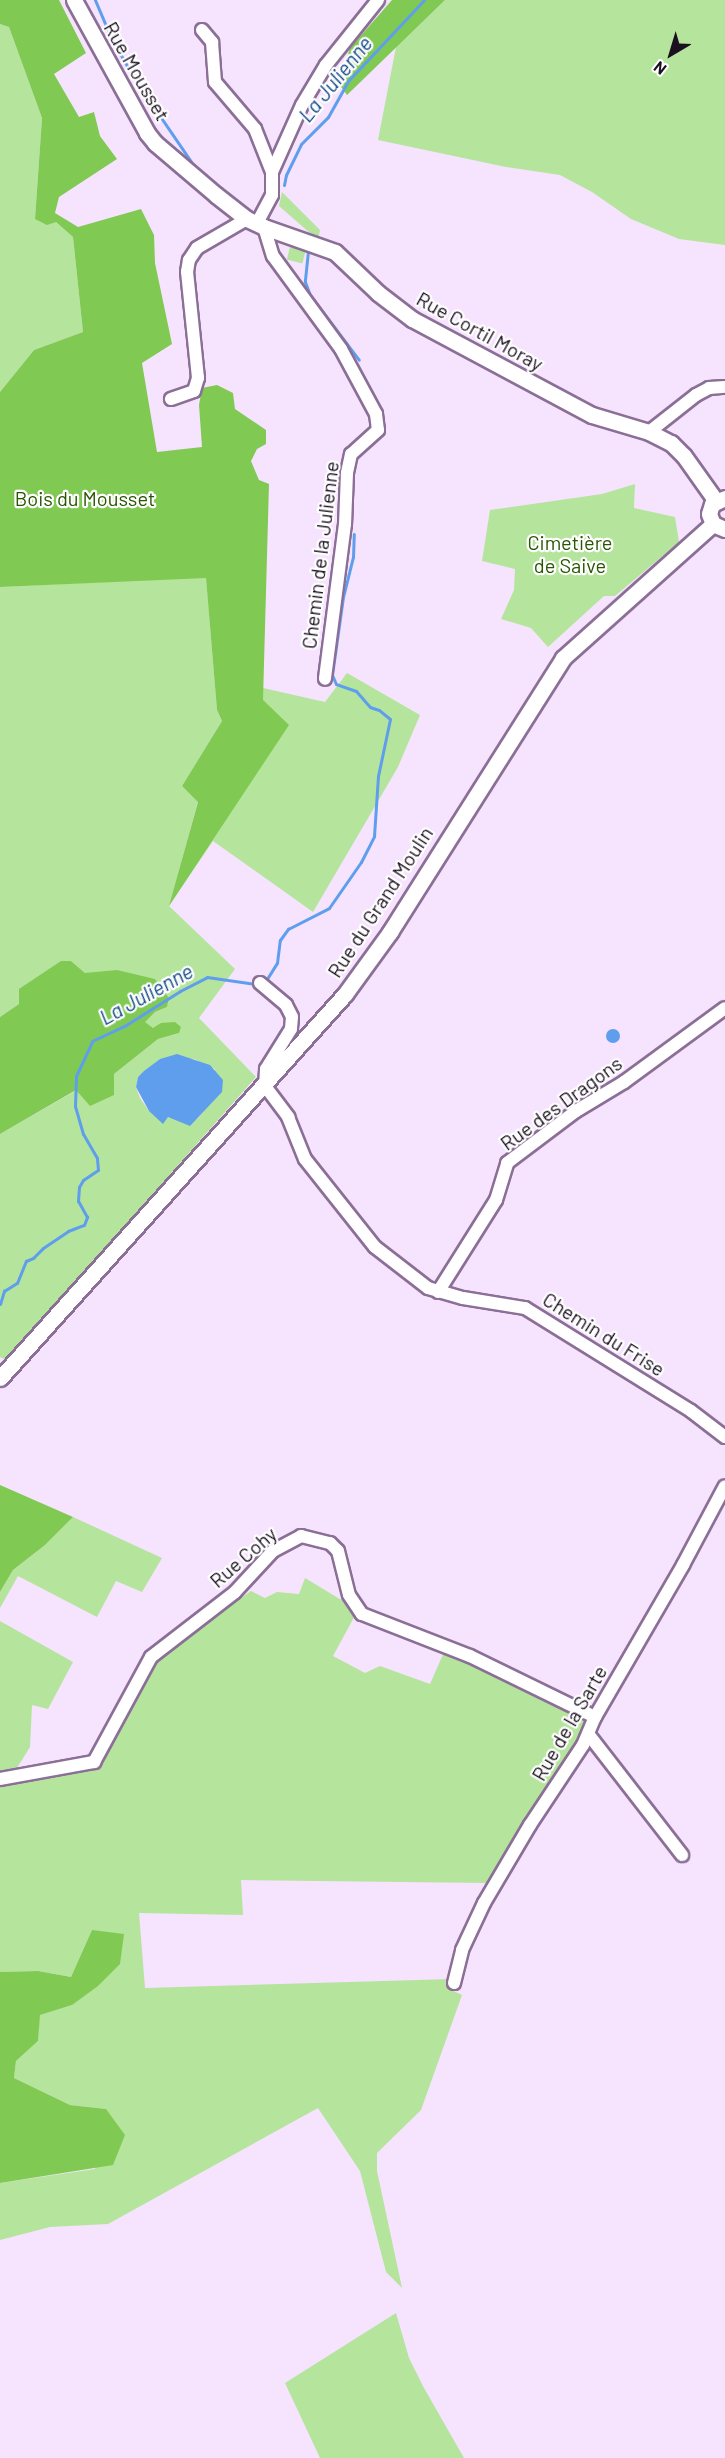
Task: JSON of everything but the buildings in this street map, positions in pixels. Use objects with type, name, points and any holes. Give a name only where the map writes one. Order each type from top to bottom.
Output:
[{"type":"street","name":"Rue Mousset","points":[[74,0],[147,133],[164,151],[256,223],[335,252]]},
{"type":"street","points":[[171,399],[194,391],[198,378],[187,272],[189,260],[197,248],[256,223],[272,195],[273,172],[302,105],[326,65],[378,0]]},
{"type":"street","points":[[202,30],[212,42],[215,82],[255,129],[273,172]]},
{"type":"street","name":"Chemin de la Julienne","points":[[256,223],[273,256],[340,349],[376,414],[378,430],[351,454],[349,464],[345,524],[325,679]]},
{"type":"street","name":"Rue Cortil Moray","points":[[335,252],[392,306],[412,319],[592,415],[619,425],[649,432],[671,443],[720,500]]},
{"type":"street","points":[[649,432],[696,395],[709,388],[725,387]]},
{"type":"street","points":[[719,527],[710,509],[720,500]]},
{"type":"street","name":"Rue du Grand Moulin","points":[[0,1378],[265,1086],[345,994],[373,956],[563,658],[719,527]]},
{"type":"street","points":[[262,985],[286,1005],[292,1017],[291,1029],[266,1069],[265,1086]]},
{"type":"street","name":"Rue des Dragons","points":[[438,1292],[496,1200],[507,1164],[576,1111],[624,1082],[725,1008]]},
{"type":"street","name":"Chemin du Frise","points":[[265,1086],[288,1117],[305,1159],[319,1180],[375,1247],[419,1284],[438,1292],[525,1308],[691,1411],[725,1437]]},
{"type":"street","name":"Rue de la Sarte","points":[[454,1983],[462,1950],[484,1903],[530,1825],[589,1735],[595,1717],[725,1486]]},
{"type":"street","name":"Rue Cohy","points":[[0,1779],[94,1762],[151,1657],[235,1592],[273,1551],[301,1536],[330,1543],[338,1551],[349,1595],[362,1614],[470,1656],[595,1717]]},
{"type":"street","points":[[589,1735],[682,1855]]},
{"type":"green space","name":"Bois du Mousset","points":[[0,0],[59,0],[86,53],[54,74],[79,117],[94,112],[100,136],[117,159],[59,197],[55,213],[78,227],[141,209],[154,235],[155,263],[172,344],[142,363],[157,452],[202,447],[199,405],[202,388],[217,385],[233,393],[235,409],[266,430],[266,444],[257,449],[251,461],[259,480],[269,484],[263,700],[289,725],[169,906],[198,802],[182,786],[222,721],[217,710],[206,578],[0,587],[0,392],[34,350],[83,332],[73,237],[56,222],[47,225],[35,219],[42,118],[9,27],[0,24]]},
{"type":"green space","points":[[392,0],[445,0],[347,95],[339,84],[350,48]]},
{"type":"green space","points":[[445,0],[725,0],[725,245],[679,239],[631,219],[592,192],[560,175],[506,167],[378,140],[396,47]]},
{"type":"green space","points":[[0,24],[9,27],[42,118],[35,218],[56,222],[73,237],[83,332],[34,350],[0,392]]},
{"type":"green space","points":[[282,192],[320,230],[318,240],[279,206]]},
{"type":"green space","points":[[290,247],[306,251],[302,263],[287,260]]},
{"type":"green space","name":"Cimetière de Saive","points":[[635,484],[634,508],[675,517],[679,542],[615,596],[604,596],[548,647],[531,628],[501,619],[514,590],[515,569],[482,561],[490,510],[602,494]]},
{"type":"green space","points":[[206,577],[217,710],[222,721],[182,786],[198,801],[170,904],[263,700],[263,688],[325,702],[347,673],[420,715],[398,767],[313,912],[213,841],[169,906],[235,969],[199,1018],[256,1077],[6,1360],[0,1357],[0,1134],[77,1090],[114,1095],[114,1074],[158,1039],[179,1033],[153,1028],[144,1022],[155,1012],[167,1007],[169,998],[155,979],[85,973],[71,961],[61,961],[19,1004],[0,1017],[0,587]],"holes":[[[160,1059],[194,1059],[215,1069],[204,1111],[197,1119],[171,1118],[149,1111],[136,1087],[138,1077]]]},
{"type":"green space","points":[[61,961],[71,961],[85,973],[117,970],[155,979],[169,998],[167,1007],[155,1012],[145,1022],[153,1028],[161,1023],[175,1022],[181,1027],[179,1033],[158,1039],[114,1074],[114,1095],[90,1106],[76,1090],[0,1134],[0,1017],[19,1004],[19,989]]},
{"type":"green space","points":[[0,1485],[73,1517],[45,1545],[13,1570],[0,1592]]},
{"type":"green space","points":[[73,1517],[162,1558],[142,1592],[116,1581],[97,1617],[18,1576],[0,1608],[0,1592],[13,1570],[45,1545]]},
{"type":"green space","points":[[305,1578],[358,1610],[333,1656],[365,1673],[380,1666],[430,1684],[445,1650],[577,1714],[585,1723],[582,1733],[487,1883],[241,1880],[243,1915],[139,1913],[145,1988],[452,1979],[449,1989],[462,1995],[421,2110],[377,2153],[377,2171],[402,2288],[386,2272],[360,2171],[318,2108],[108,2224],[50,2227],[0,2240],[0,2183],[95,2169],[106,2109],[70,2105],[14,2078],[16,2061],[38,2041],[39,2015],[72,2005],[92,1930],[71,1977],[38,1971],[1,1972],[0,1977],[0,1621],[73,1662],[48,1709],[32,1705],[30,1747],[10,1779],[87,1762],[154,1660],[164,1650],[251,1591],[265,1598],[277,1592],[299,1594]]},
{"type":"green space","points":[[92,1930],[124,1934],[120,1964],[98,1986],[72,2005],[40,2015],[38,2041],[16,2061],[14,2078],[70,2105],[106,2109],[125,2135],[113,2165],[0,2183],[0,1972],[38,1971],[71,1977]]},
{"type":"green space","points":[[396,2313],[409,2358],[464,2458],[320,2458],[285,2383]]},
{"type":"water","points":[[613,1029],[618,1031],[620,1036],[618,1041],[613,1043],[608,1041],[606,1036],[608,1031]]},
{"type":"water","points":[[177,1054],[210,1065],[223,1080],[222,1092],[190,1126],[168,1117],[163,1124],[149,1111],[136,1087],[138,1077],[144,1071],[160,1059]]},
{"type":"waterway","points":[[95,0],[110,36],[134,78],[192,163]]},
{"type":"waterway","name":"La Julienne","points":[[284,185],[286,175],[301,144],[328,117],[348,81],[424,0]]},
{"type":"waterway","name":"La Julienne","points":[[308,251],[305,282],[310,295],[359,360]]},
{"type":"waterway","name":"La Julienne","points":[[265,982],[277,963],[280,940],[288,929],[329,908],[361,862],[374,836],[378,776],[390,719],[379,710],[370,707],[356,691],[336,684],[332,675],[343,597],[353,557],[354,534]]},
{"type":"waterway","name":"La Julienne","points":[[0,1304],[4,1291],[17,1283],[26,1261],[68,1231],[84,1225],[87,1217],[78,1201],[79,1187],[83,1180],[98,1170],[97,1158],[83,1134],[75,1106],[76,1076],[92,1041],[126,1025],[207,977],[256,984]]}]
